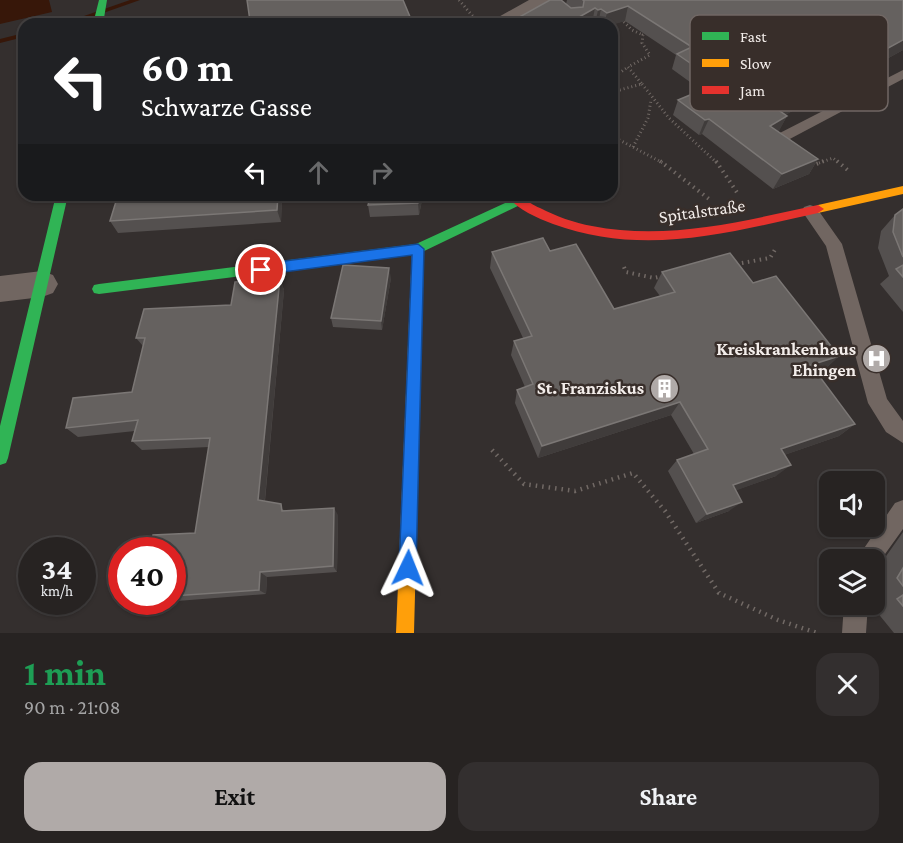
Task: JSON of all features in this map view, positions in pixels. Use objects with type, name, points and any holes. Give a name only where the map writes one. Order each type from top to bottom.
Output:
[{"type":"street","points":[[99,18],[103,0]]},
{"type":"street","points":[[516,18],[550,2]]},
{"type":"street","name":"Spitalstraße","points":[[521,201],[588,232],[626,237],[665,236],[810,212],[903,190]]},
{"type":"street","points":[[0,458],[61,201]]},
{"type":"street","points":[[99,289],[418,249],[509,201]]},
{"type":"street","points":[[405,633],[418,249]]},
{"type":"street","points":[[0,289],[42,284]]},
{"type":"lane","points":[[888,82],[903,74]]},
{"type":"lane","points":[[811,166],[775,141],[832,111]]},
{"type":"lane","points":[[810,212],[834,244],[878,403],[893,425],[903,433]]},
{"type":"lane","points":[[875,549],[903,511]]},
{"type":"lane","points":[[854,633],[855,615]]},
{"type":"path","points":[[459,0],[473,18]]},
{"type":"path","points":[[616,15],[632,30],[643,35],[652,32]]},
{"type":"path","points":[[618,74],[650,55],[642,43],[643,35]]},
{"type":"path","points":[[628,67],[651,99],[675,126],[720,167],[738,194]]},
{"type":"path","points":[[618,90],[642,84]]},
{"type":"path","points":[[633,147],[648,118],[651,99]]},
{"type":"path","points":[[618,139],[667,165],[716,204],[750,223]]},
{"type":"path","points":[[811,166],[833,158]]},
{"type":"path","points":[[492,450],[524,484],[575,491],[633,473],[665,511],[718,593],[778,620],[817,633]]},
{"type":"shaded area","points":[[0,0],[49,0],[52,12],[0,24]]},
{"type":"building","points":[[247,0],[403,0],[410,18],[250,18]]},
{"type":"building","points":[[550,0],[561,0],[571,8],[583,7],[583,0],[903,0],[903,40],[888,48],[888,15],[690,15],[690,46],[628,6],[607,13],[595,8],[578,18],[518,18]]},
{"type":"building","points":[[690,48],[690,63],[677,54]]},
{"type":"building","points":[[690,95],[690,109],[678,100]]},
{"type":"building","points":[[693,111],[780,111],[787,116],[770,126],[818,159],[782,174],[709,119],[705,120]]},
{"type":"building","points":[[116,201],[278,201],[277,210],[110,221]]},
{"type":"building","points":[[369,201],[418,201],[418,203],[368,205]]},
{"type":"building","points":[[903,209],[903,257],[893,232],[895,215]]},
{"type":"building","name":"St. Franziskus","points":[[543,238],[550,251],[576,244],[614,309],[675,292],[662,272],[730,253],[753,283],[776,276],[839,356],[811,365],[855,424],[781,449],[791,465],[733,485],[742,502],[707,514],[677,460],[708,449],[680,402],[542,446],[517,390],[533,384],[514,341],[532,336],[492,252]]},
{"type":"building","points":[[343,265],[389,268],[381,321],[331,318]]},
{"type":"building","points":[[903,265],[903,277],[896,269]]},
{"type":"building","points":[[280,278],[258,500],[281,504],[282,511],[334,508],[333,566],[260,572],[259,590],[186,595],[186,537],[153,537],[153,535],[195,533],[210,438],[132,441],[138,420],[66,428],[73,398],[132,392],[145,338],[136,338],[144,309],[231,305],[235,282]]},
{"type":"building","points":[[903,568],[903,586],[897,578]]},
{"type":"building","points":[[903,595],[903,606],[897,599]]},
{"type":"waterway","points":[[83,18],[137,0]]},
{"type":"waterway","points":[[0,41],[18,36]]},
{"type":"traffic: fast","points":[[99,18],[103,0]]},
{"type":"traffic: fast","points":[[0,458],[61,201]]},
{"type":"traffic: fast","points":[[99,289],[418,249],[518,201]]},
{"type":"traffic: slow","points":[[818,209],[903,190]]},
{"type":"traffic: slow","points":[[405,633],[418,249]]},
{"type":"traffic: jam","points":[[519,201],[548,217],[580,229],[613,235],[647,237],[716,230],[818,209]]},
{"type":"place","name":"Kreiskrankenhaus Ehingen","points":[[877,359]]},
{"type":"place","name":"St. Franziskus","points":[[665,388]]},
{"type":"route","points":[[261,270],[418,249],[408,568]]}]
